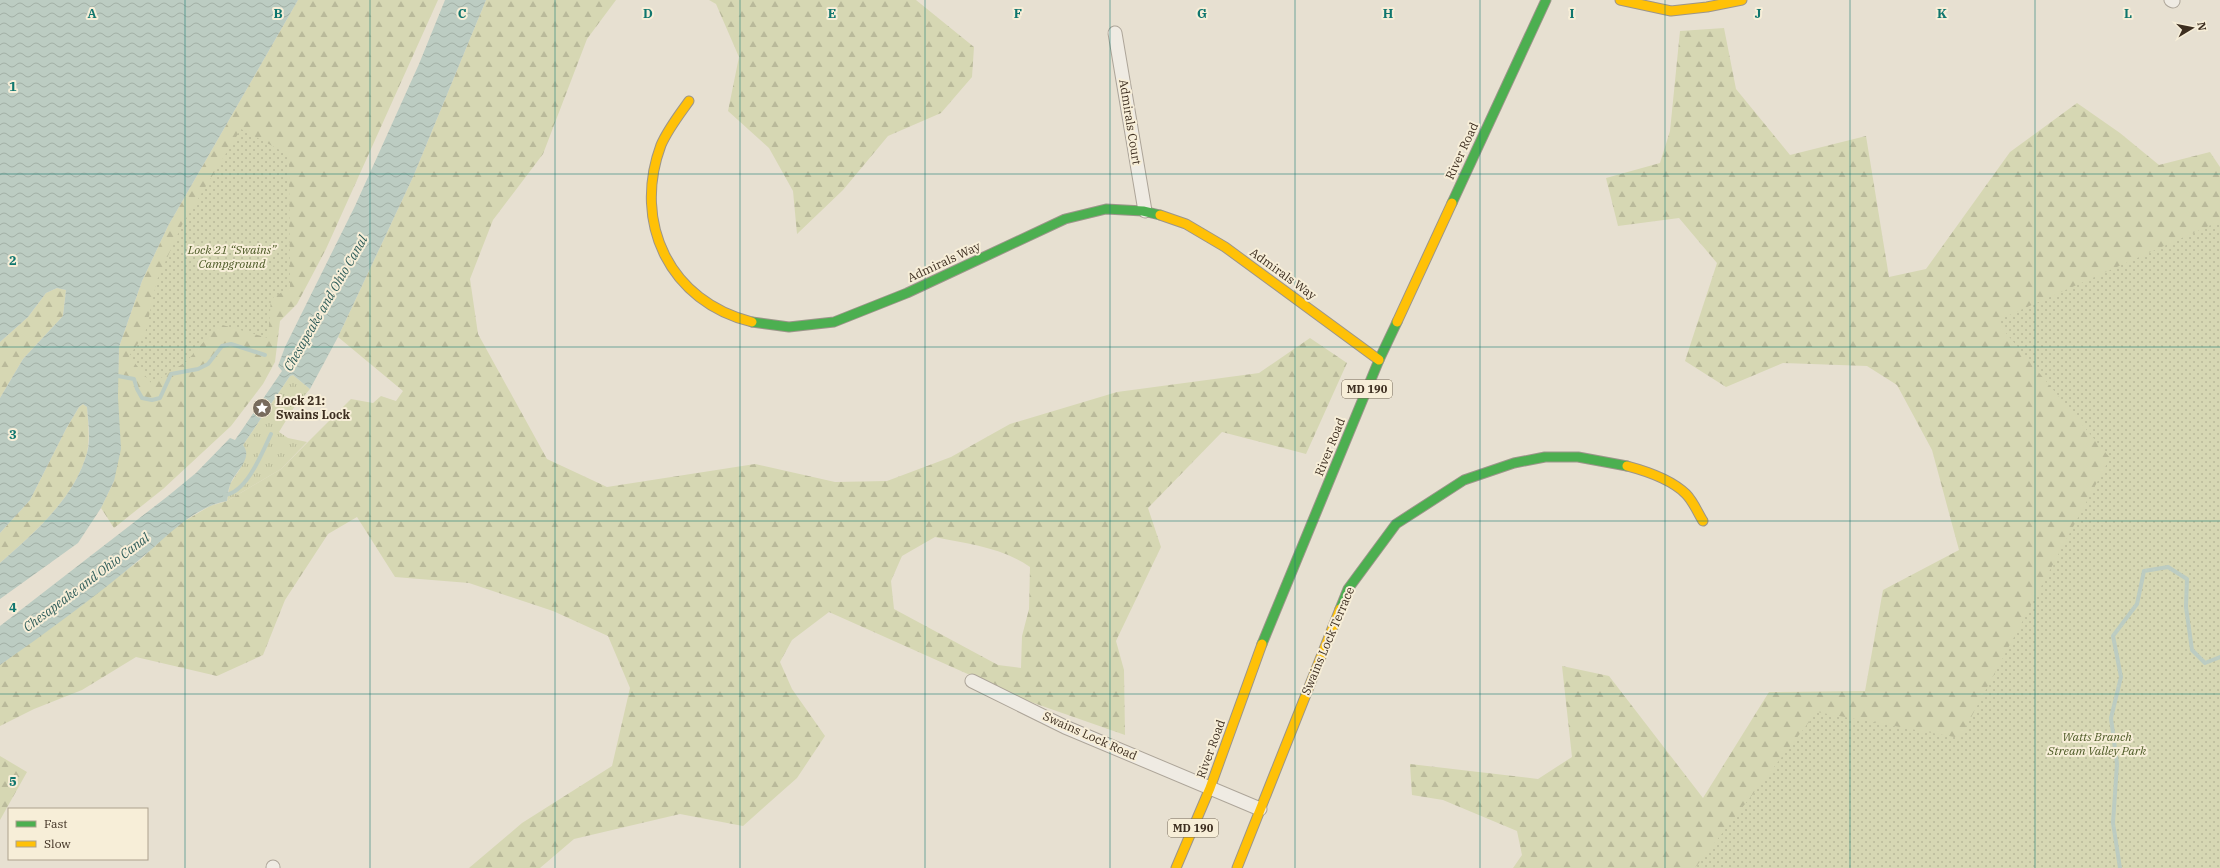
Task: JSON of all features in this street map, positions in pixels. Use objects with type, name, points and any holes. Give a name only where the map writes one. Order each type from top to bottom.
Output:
[{"type":"street","name":"River Road","points":[[1176,868],[1210,788],[1266,633],[1379,360],[1546,0]]},
{"type":"street","points":[[1620,0],[1671,11],[1707,7],[1742,0]]},
{"type":"street","name":"Admirals Court","points":[[1115,33],[1145,211]]},
{"type":"street","name":"Admirals Way","points":[[689,101],[672,124],[660,147],[649,200],[654,224],[666,259],[679,278],[704,302],[734,319],[794,327],[835,322],[894,299],[1057,221],[1095,210],[1121,209],[1145,211],[1175,219],[1214,238],[1379,360]]},
{"type":"street","name":"Swains Lock Terrace","points":[[1237,868],[1348,589],[1396,524],[1464,480],[1514,463],[1545,457],[1578,457],[1609,461],[1639,469],[1674,485],[1687,495],[1703,521]]},
{"type":"street","name":"Swains Lock Road","points":[[972,681],[1065,726],[1210,788]]},
{"type":"street","points":[[1210,788],[1260,809]]},
{"type":"green space","points":[[298,0],[438,0],[326,249],[297,304],[280,321],[275,362],[263,384],[231,426],[163,489],[114,528],[101,508],[114,481],[119,347],[142,281],[168,226]]},
{"type":"green space","points":[[486,0],[616,0],[587,39],[543,154],[493,220],[470,279],[478,334],[547,459],[607,487],[755,464],[835,482],[887,481],[951,457],[1010,424],[1117,392],[1259,373],[1310,338],[1347,363],[1306,454],[1222,432],[1148,508],[1161,547],[1116,641],[1124,670],[1125,735],[1028,701],[829,612],[792,640],[780,662],[792,689],[825,736],[797,778],[743,826],[680,814],[574,839],[540,868],[469,868],[522,823],[612,766],[630,688],[608,636],[553,611],[469,583],[395,577],[357,517],[328,534],[285,600],[263,655],[217,676],[136,657],[82,690],[34,709],[0,726],[0,665],[140,560],[176,526],[210,506],[227,501],[281,469],[351,399],[373,403],[381,396],[396,401],[403,391],[338,337],[413,177]],"holes":[[[935,537],[984,547],[1008,555],[1030,567],[1029,609],[1022,636],[1021,668],[998,665],[894,609],[891,581],[902,556]]]},
{"type":"green space","points":[[709,0],[916,0],[974,47],[972,77],[941,113],[888,136],[843,190],[797,234],[793,191],[769,148],[728,111],[739,57],[716,4]]},
{"type":"green space","points":[[1724,28],[1736,89],[1790,155],[1866,136],[1889,277],[1926,269],[2010,152],[2077,103],[2120,133],[2159,165],[2210,152],[2220,167],[2220,868],[1513,868],[1522,855],[1517,831],[1443,800],[1412,795],[1410,764],[1538,779],[1572,757],[1562,666],[1609,676],[1703,798],[1769,692],[1865,691],[1883,590],[1959,550],[1932,450],[1897,385],[1867,366],[1783,363],[1726,387],[1685,361],[1717,263],[1679,218],[1618,226],[1606,178],[1660,163],[1670,131],[1680,31]]},
{"type":"green space","name":"Lock 21 “Swains” Campground","points":[[241,129],[289,155],[290,287],[271,299],[268,338],[219,324],[187,361],[152,384],[129,356],[145,334],[157,280],[182,225]]},
{"type":"green space","name":"Watts Branch Stream Valley Park","points":[[2220,221],[2220,868],[1695,868],[1817,712],[1960,738],[2110,458],[1996,321]]},
{"type":"green space","points":[[57,288],[66,290],[63,316],[23,359],[0,398],[0,342],[28,317],[46,293]]},
{"type":"green space","points":[[293,375],[310,389],[293,409],[279,432],[288,438],[307,442],[281,469],[227,501],[230,484],[240,469],[243,445],[290,376]]},
{"type":"green space","points":[[83,404],[87,407],[88,442],[87,453],[81,470],[63,500],[51,514],[26,540],[0,563],[0,533],[30,500],[66,429],[79,407]]},
{"type":"green space","points":[[0,756],[27,772],[0,820]]},
{"type":"water","points":[[0,0],[298,0],[168,226],[142,281],[119,347],[118,397],[121,449],[114,481],[101,508],[78,543],[0,599],[0,563],[39,527],[63,500],[81,470],[87,453],[89,436],[87,407],[83,404],[79,407],[66,429],[30,500],[0,533],[0,398],[23,359],[63,316],[66,290],[57,288],[46,293],[28,317],[0,342]]},
{"type":"water","name":"Chesapeake and Ohio Canal","points":[[445,0],[486,0],[413,177],[338,337],[310,389],[293,375],[290,376],[243,445],[246,450],[245,460],[232,480],[228,491],[227,501],[202,510],[190,517],[105,587],[0,665],[0,626],[168,496],[196,473],[230,438],[235,440],[282,371],[278,366],[285,347],[355,206],[419,64]]},
{"type":"waterway","points":[[118,376],[134,379],[142,398],[152,400],[160,398],[171,374],[198,369],[208,364],[222,346],[231,344],[265,355]]},
{"type":"waterway","points":[[225,495],[240,487],[247,479],[258,461],[271,434]]},
{"type":"waterway","points":[[2120,868],[2113,823],[2117,764],[2111,718],[2121,677],[2113,636],[2137,604],[2144,571],[2168,567],[2187,579],[2186,607],[2192,650],[2205,663],[2220,657]]},
{"type":"traffic: fast","points":[[1452,203],[1546,0]]},
{"type":"traffic: fast","points":[[752,322],[789,327],[834,322],[907,293],[1065,219],[1106,209],[1143,211],[1160,215]]},
{"type":"traffic: fast","points":[[1262,644],[1379,360],[1397,322]]},
{"type":"traffic: fast","points":[[1340,609],[1348,589],[1396,524],[1464,480],[1514,463],[1545,457],[1578,457],[1627,466]]},
{"type":"traffic: slow","points":[[1620,0],[1671,11],[1707,7],[1742,0]]},
{"type":"traffic: slow","points":[[689,101],[674,122],[661,145],[653,174],[651,203],[655,230],[665,255],[680,278],[699,297],[723,312],[752,322]]},
{"type":"traffic: slow","points":[[1397,322],[1452,203]]},
{"type":"traffic: slow","points":[[1160,215],[1186,224],[1225,247],[1379,360]]},
{"type":"traffic: slow","points":[[1627,466],[1674,484],[1691,500],[1703,521]]},
{"type":"traffic: slow","points":[[1237,868],[1340,609]]},
{"type":"traffic: slow","points":[[1176,868],[1210,788],[1262,644]]},
{"type":"place","name":"Lock 21: Swains Lock","points":[[262,408]]}]
